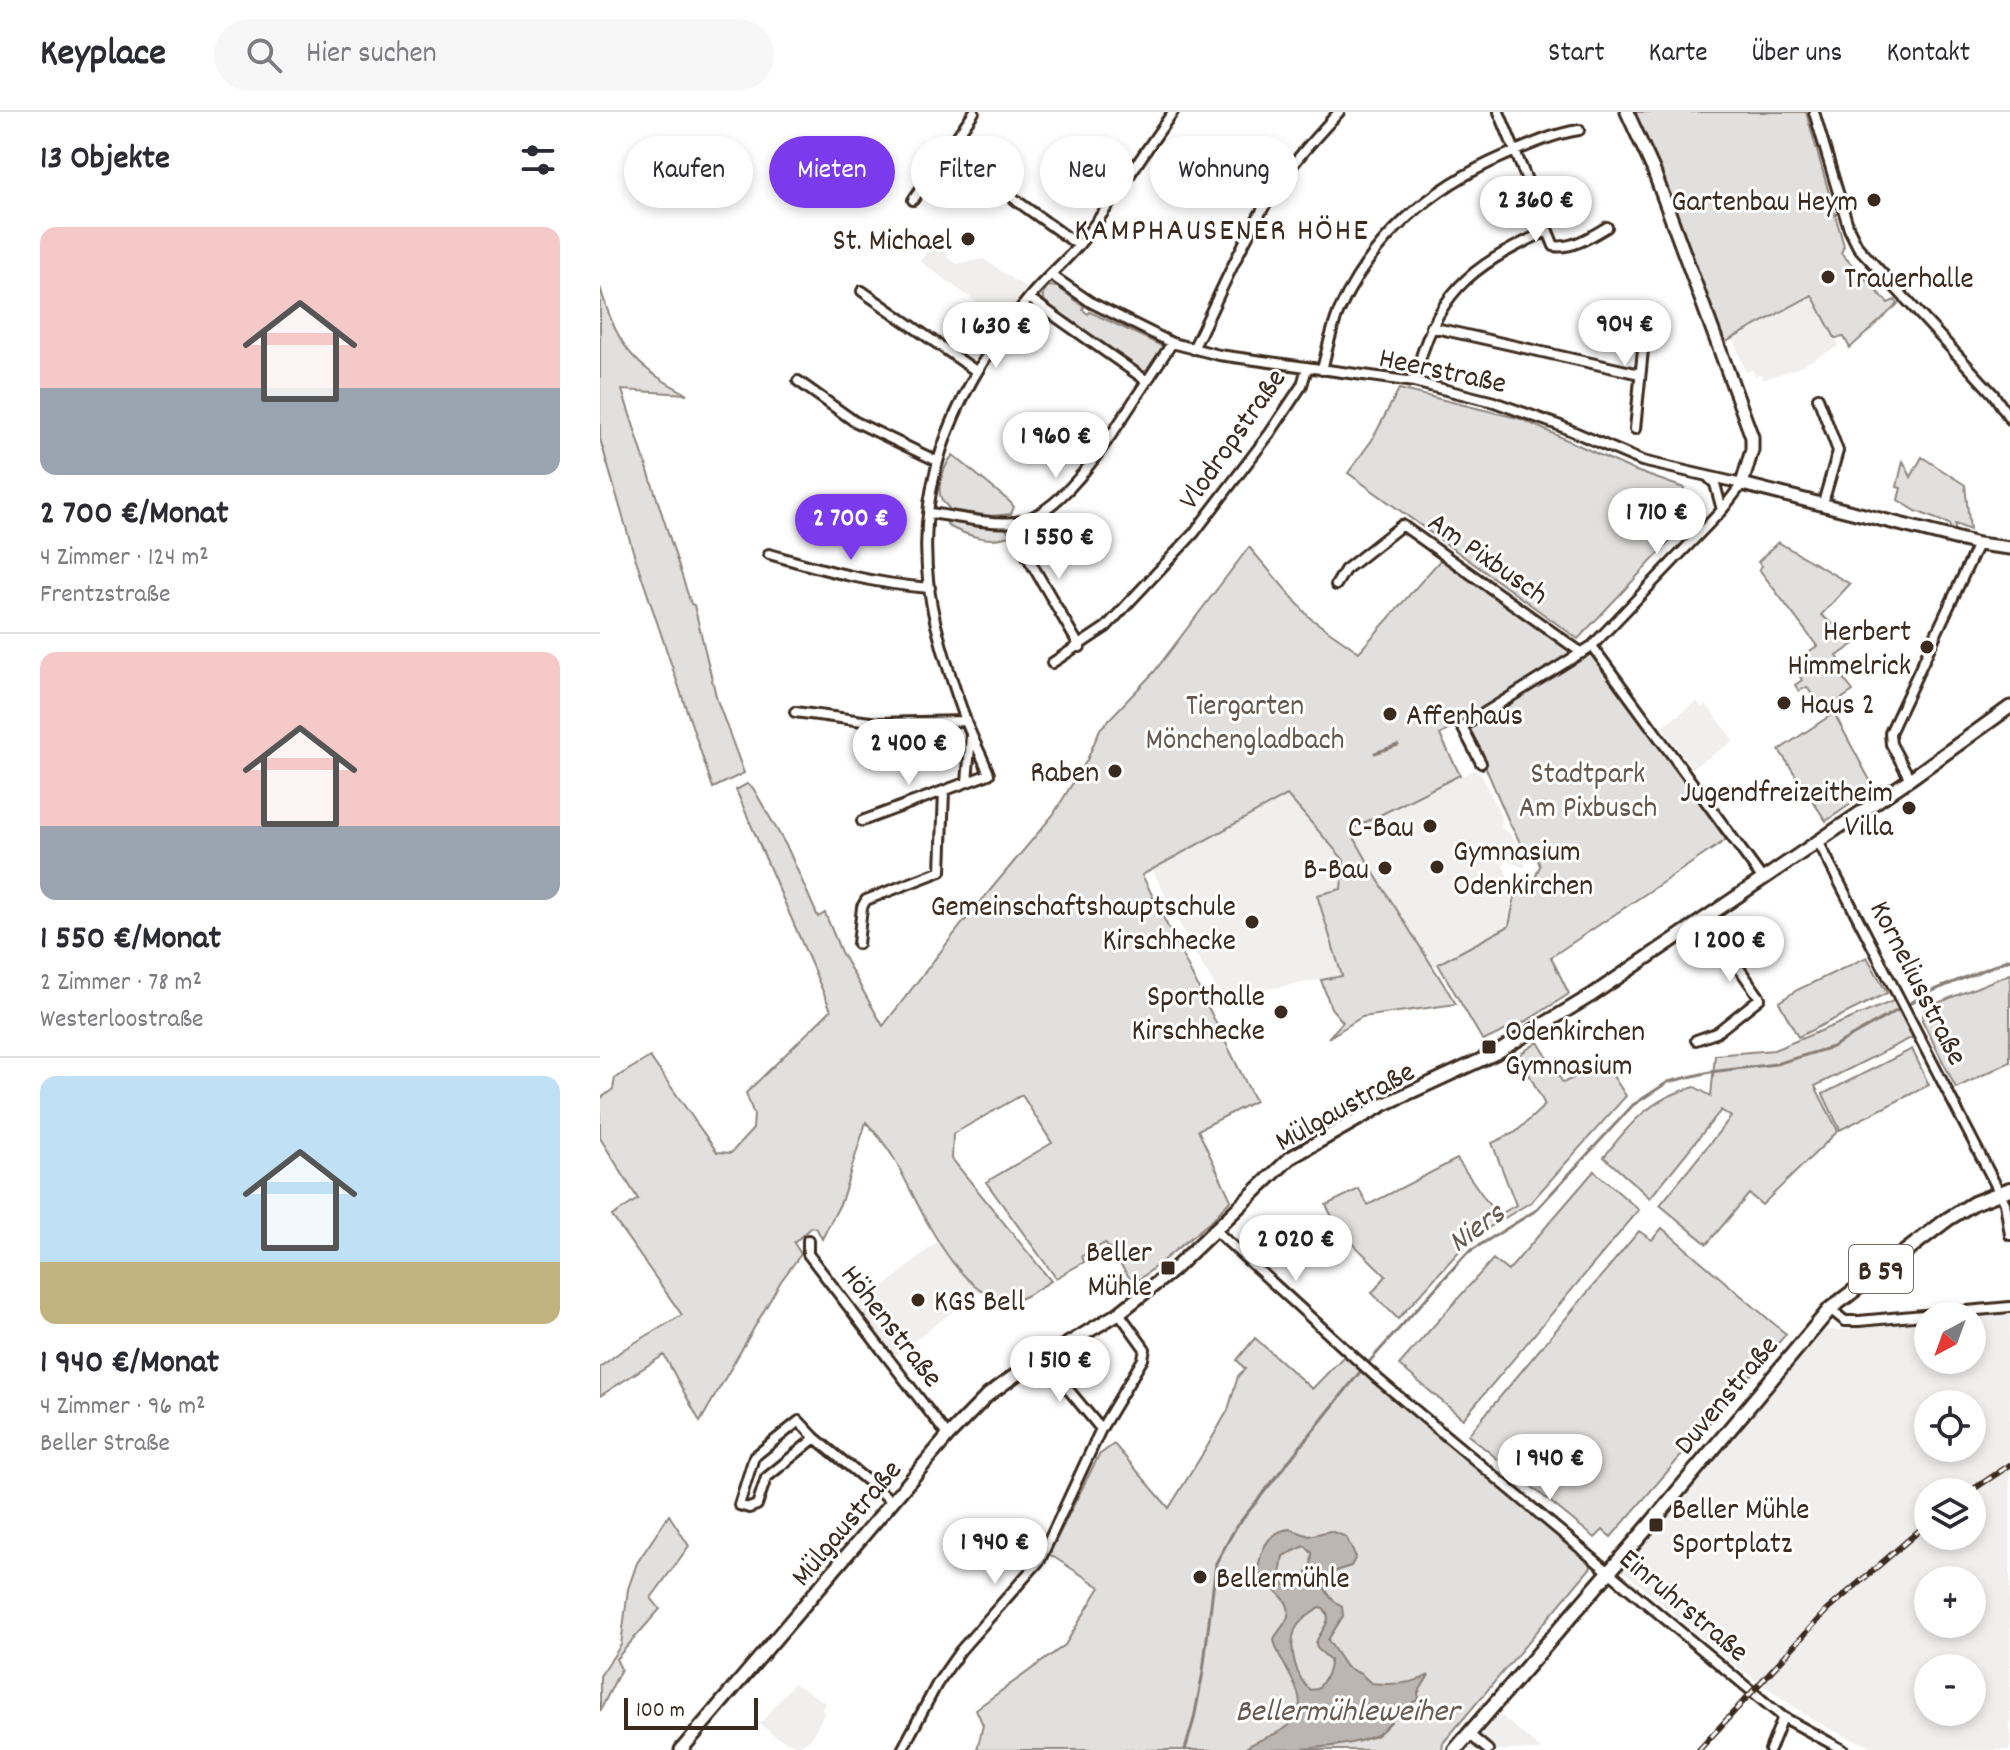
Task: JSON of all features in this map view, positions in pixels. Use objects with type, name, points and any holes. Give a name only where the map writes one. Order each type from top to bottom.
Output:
[{"type":"main road","name":"Duvenstraße","points":[[1455,1750],[1655,1519],[1830,1309],[1948,1219],[2004,1190]]},
{"type":"street","points":[[974,112],[960,134],[962,146],[972,165],[1078,245]]},
{"type":"street","points":[[862,821],[989,774],[965,721],[936,623],[930,588],[927,562],[929,513],[937,461],[946,431],[976,371],[1029,298],[1078,245],[1173,112]]},
{"type":"street","points":[[1193,349],[1272,193],[1300,155],[1339,112]]},
{"type":"street","points":[[1499,112],[1554,246],[1561,247],[1586,239],[1607,227]]},
{"type":"street","points":[[1481,763],[1462,727],[1592,646],[1722,510],[1742,484],[1752,450],[1752,437],[1653,169],[1627,112]]},
{"type":"street","points":[[1814,112],[1849,229],[1858,247],[1994,395],[2010,419]]},
{"type":"street","points":[[1322,370],[1340,311],[1367,262],[1383,240],[1424,201],[1451,182],[1516,151],[1561,133],[1579,130]]},
{"type":"street","points":[[1414,382],[1431,327],[1459,284],[1497,255],[1547,231]]},
{"type":"street","name":"Heerstraße","points":[[1051,275],[1092,303],[1172,343],[1307,368],[1414,382],[1494,402],[1642,461],[1742,484]]},
{"type":"street","points":[[862,291],[976,371]]},
{"type":"street","points":[[1029,298],[1147,381]]},
{"type":"street","points":[[1635,429],[1647,310]]},
{"type":"street","points":[[1431,327],[1640,374]]},
{"type":"street","points":[[929,513],[1017,522],[1056,502],[1071,488],[1172,343]]},
{"type":"street","name":"Vlodropstraße","points":[[1052,663],[1080,647],[1122,613],[1203,522],[1270,433],[1302,385],[1307,368]]},
{"type":"street","points":[[798,381],[866,427],[937,461]]},
{"type":"street","points":[[1818,398],[1838,451],[1823,503]]},
{"type":"street","points":[[1708,477],[1715,484],[1722,510]]},
{"type":"street","points":[[1742,484],[1978,544],[2010,548]]},
{"type":"street","points":[[1017,522],[1020,544],[1080,647]]},
{"type":"street","name":"Am Pixbusch","points":[[1336,585],[1345,570],[1402,525],[1582,653]]},
{"type":"street","points":[[1910,779],[1891,744],[1890,733],[1978,544]]},
{"type":"street","points":[[769,554],[850,578],[930,588]]},
{"type":"street","points":[[1592,646],[1762,878]]},
{"type":"street","name":"Mülgaustraße","points":[[681,1750],[948,1436],[988,1395],[1119,1313],[1172,1271],[1262,1182],[1306,1147],[1383,1105],[1496,1053],[1631,970],[2010,707]]},
{"type":"street","points":[[795,712],[878,723],[965,721]]},
{"type":"street","points":[[967,782],[972,733]]},
{"type":"street","points":[[858,944],[862,907],[866,900],[941,871],[944,791]]},
{"type":"street","name":"Korneliusstraße","points":[[1818,841],[2004,1190],[2010,1235]]},
{"type":"street","points":[[1696,1040],[1716,1033],[1760,998],[1704,918]]},
{"type":"street","name":"Einruhrstraße","points":[[1215,1230],[1373,1374],[1783,1717],[1843,1750]]},
{"type":"street","name":"Höhenstraße","points":[[808,1240],[808,1254],[948,1436]]},
{"type":"street","points":[[1830,1309],[1845,1321],[1859,1321],[2010,1307]]},
{"type":"street","points":[[902,1750],[937,1684],[960,1651],[1040,1560],[1101,1429],[1143,1359],[1145,1349],[1119,1313]]},
{"type":"street","points":[[1043,1359],[1101,1429]]},
{"type":"street","points":[[815,1438],[766,1478],[757,1505],[749,1508],[739,1505],[754,1457],[799,1421],[815,1438],[893,1502]]},
{"type":"street","points":[[1770,1750],[1783,1717]]},
{"type":"street","points":[[1469,1734],[1488,1750]]},
{"type":"shaded area","points":[[945,245],[947,257],[957,264],[984,259],[1026,288],[1002,321],[920,261],[931,248]]},
{"type":"shaded area","points":[[1812,295],[1839,346],[1797,368],[1763,380],[1761,374],[1755,376],[1753,370],[1745,372],[1733,337]]},
{"type":"shaded area","points":[[1697,701],[1701,707],[1707,705],[1734,741],[1692,768],[1662,727]]},
{"type":"shaded area","name":"Gymnasium Odenkirchen","points":[[1474,770],[1482,776],[1502,819],[1501,828],[1509,833],[1525,856],[1525,868],[1506,860],[1503,866],[1515,891],[1509,925],[1433,966],[1350,830]]},
{"type":"shaded area","name":"Gemeinschaftshauptschule Kirschhecke","points":[[1287,795],[1344,859],[1341,889],[1317,896],[1343,976],[1222,997],[1193,950],[1152,869]]},
{"type":"shaded area","name":"KGS Bell","points":[[939,1240],[957,1269],[980,1291],[894,1356],[858,1309]]},
{"type":"shaded area","points":[[2010,1314],[2010,1750],[1883,1750],[1849,1738],[1813,1720],[1736,1666],[1621,1569],[1822,1331],[1914,1323],[1914,1374],[1986,1374],[1986,1317]]},
{"type":"shaded area","points":[[794,1683],[826,1703],[821,1710],[825,1712],[811,1738],[798,1747],[775,1736],[760,1724]]},
{"type":"shaded area","points":[[1499,1714],[1542,1750],[1468,1750]]},
{"type":"green space","points":[[1634,112],[1806,112],[1844,246],[1841,253],[1888,303],[1895,300],[1898,304],[1850,348],[1844,337],[1835,338],[1812,295],[1724,343],[1678,218]]},
{"type":"green space","points":[[1048,286],[1058,287],[1084,307],[1088,314],[1090,312],[1164,347],[1146,372],[1142,372],[1046,304],[1042,295]]},
{"type":"green space","points":[[600,287],[613,325],[630,352],[653,373],[687,394],[622,390],[691,604],[694,605],[717,700],[744,773],[713,788],[633,551],[600,439]]},
{"type":"green space","points":[[1399,389],[1521,419],[1633,470],[1684,488],[1683,506],[1695,515],[1578,639],[1348,473],[1372,440]]},
{"type":"green space","points":[[953,455],[1010,502],[1014,507],[1011,514],[992,516],[950,510],[940,495],[940,483]]},
{"type":"green space","points":[[1922,457],[1965,485],[1970,530],[1955,524],[1955,531],[1951,530],[1949,524],[1898,500],[1901,488],[1897,487],[1903,461],[1911,477]]},
{"type":"green space","points":[[946,521],[994,524],[1011,535],[995,539],[971,536],[948,526]]},
{"type":"green space","points":[[1778,542],[1850,584],[1821,615],[1854,644],[1837,656],[1848,673],[1843,678],[1853,691],[1823,711],[1807,687],[1799,691],[1795,685],[1802,680],[1792,663],[1817,646],[1759,569],[1762,566],[1758,562]]},
{"type":"green space","points":[[1249,547],[1310,618],[1359,652],[1442,558],[1571,650],[1590,647],[1726,840],[1551,957],[1569,994],[1528,1020],[1483,1041],[1438,964],[1509,926],[1516,891],[1535,878],[1540,866],[1536,855],[1520,842],[1478,750],[1457,724],[1440,735],[1460,775],[1350,830],[1456,1004],[1362,1017],[1328,1038],[1343,1022],[1331,1008],[1321,980],[1342,976],[1317,895],[1341,889],[1344,860],[1287,795],[1142,875],[1255,1101],[1198,1130],[1231,1200],[1210,1222],[1134,1284],[1105,1243],[1082,1256],[1084,1262],[1056,1278],[986,1182],[1052,1143],[1022,1095],[953,1134],[952,1159],[1051,1281],[1017,1299],[991,1296],[972,1284],[955,1266],[926,1221],[890,1153],[866,1122],[841,1202],[822,1239],[817,1229],[811,1227],[794,1243],[801,1254],[781,1281],[700,1422],[664,1355],[600,1396],[600,1367],[682,1315],[612,1216],[638,1199],[600,1138],[600,1099],[613,1089],[615,1078],[650,1057],[717,1152],[731,1153],[753,1129],[754,1115],[746,1093],[831,1010],[736,790],[747,784],[753,788],[788,849],[818,917],[825,913],[841,952],[883,1026],[962,924],[1053,815],[1087,760],[1100,729],[1154,672]]},
{"type":"green space","points":[[1834,713],[1874,788],[1826,821],[1779,750]]},
{"type":"green space","points":[[1867,957],[1887,993],[1798,1037],[1779,1002],[1797,990]]},
{"type":"green space","points":[[2010,974],[2010,1062],[1956,1088],[1922,1020],[1925,1008]]},
{"type":"green space","points":[[1898,999],[1915,1036],[1815,1086],[1838,1131],[1762,1205],[1749,1194],[1707,1244],[1660,1205],[1731,1117],[1721,1110],[1650,1198],[1604,1157],[1643,1113],[1666,1097],[1695,1087],[1711,1096],[1715,1055],[1774,1050]]},
{"type":"green space","points":[[1538,1042],[1563,1083],[1604,1062],[1626,1096],[1531,1202],[1470,1239],[1398,1319],[1372,1293],[1386,1276],[1339,1230],[1326,1205],[1359,1189],[1368,1205],[1457,1159],[1497,1216],[1516,1205],[1492,1143],[1516,1132],[1545,1105],[1519,1055]]},
{"type":"green space","points":[[1912,1049],[1929,1085],[1840,1130],[1823,1094]]},
{"type":"green space","points":[[1594,1171],[1639,1210],[1463,1419],[1399,1365],[1493,1259],[1508,1271]]},
{"type":"green space","points":[[1662,1228],[1786,1334],[1611,1537],[1603,1530],[1595,1538],[1468,1435],[1639,1231],[1652,1240]]},
{"type":"green space","points":[[1255,1338],[1312,1389],[1345,1355],[1592,1566],[1443,1743],[1442,1750],[977,1750],[983,1725],[976,1709],[1065,1645],[1100,1587],[1049,1554],[1099,1455],[1114,1444],[1169,1508],[1228,1410],[1238,1376],[1245,1369],[1237,1360]]},
{"type":"green space","points":[[669,1515],[689,1546],[651,1598],[660,1609],[616,1659],[621,1669],[600,1711],[600,1676],[621,1645],[628,1589],[637,1563]]},
{"type":"water","name":"Bellermühleweiher","points":[[1290,1529],[1309,1536],[1330,1531],[1339,1534],[1346,1537],[1356,1557],[1351,1566],[1331,1575],[1324,1587],[1342,1607],[1343,1616],[1328,1640],[1346,1667],[1371,1683],[1401,1684],[1429,1675],[1418,1693],[1419,1699],[1407,1706],[1377,1735],[1330,1746],[1243,1750],[1288,1726],[1297,1716],[1300,1705],[1294,1683],[1274,1639],[1287,1619],[1287,1604],[1258,1573],[1266,1544],[1282,1531]],"holes":[[[1305,1546],[1312,1553],[1311,1566],[1298,1588],[1290,1589],[1279,1581],[1283,1556]],[[1319,1608],[1324,1609],[1328,1618],[1316,1643],[1330,1664],[1318,1689],[1310,1690],[1297,1670],[1293,1637],[1299,1623]]]},
{"type":"waterway","points":[[1375,753],[1398,745]]},
{"type":"waterway","name":"Niers","points":[[1185,1750],[1203,1672],[1216,1563],[1236,1527],[1360,1372],[1467,1253],[1535,1211],[1633,1105],[1668,1082],[1710,1072],[1776,1064],[1832,1047],[1930,992],[2010,959]]},
{"type":"railway","points":[[1986,1481],[2010,1465]]},
{"type":"railway","points":[[1699,1750],[1826,1611],[1914,1535]]},
{"type":"place","name":"Gartenbau Heym","points":[[1874,200]]},
{"type":"place","name":"St. Michael","points":[[968,239]]},
{"type":"place","name":"Trauerhalle","points":[[1828,277]]},
{"type":"place","name":"Herbert Himmelrick","points":[[1927,647]]},
{"type":"place","name":"Haus 2","points":[[1784,703]]},
{"type":"place","name":"Affenhaus","points":[[1390,714]]},
{"type":"place","name":"Raben","points":[[1115,771]]},
{"type":"place","name":"Jugendfreizeitheim Villa","points":[[1909,808]]},
{"type":"place","name":"C-Bau","points":[[1430,826]]},
{"type":"place","name":"Gymnasium Odenkirchen","points":[[1437,867]]},
{"type":"place","name":"B-Bau","points":[[1385,868]]},
{"type":"place","name":"Gemeinschaftshauptschule Kirschhecke","points":[[1252,922]]},
{"type":"place","name":"Sporthalle Kirschhecke","points":[[1281,1012]]},
{"type":"place","name":"Odenkirchen Gymnasium","points":[[1489,1047]]},
{"type":"place","name":"Beller Mühle","points":[[1168,1268]]},
{"type":"place","name":"KGS Bell","points":[[918,1300]]},
{"type":"place","name":"Beller Mühle Sportplatz","points":[[1656,1525]]},
{"type":"place","name":"Bellermühle","points":[[1200,1577]]},
{"type":"district","name":"KAMPHAUSENER HÖHE","points":[[1222,228]]},
{"type":"park label","name":"Tiergarten Mönchengladbach","points":[[1245,721]]},
{"type":"park label","name":"Stadtpark Am Pixbusch","points":[[1588,789]]}]
